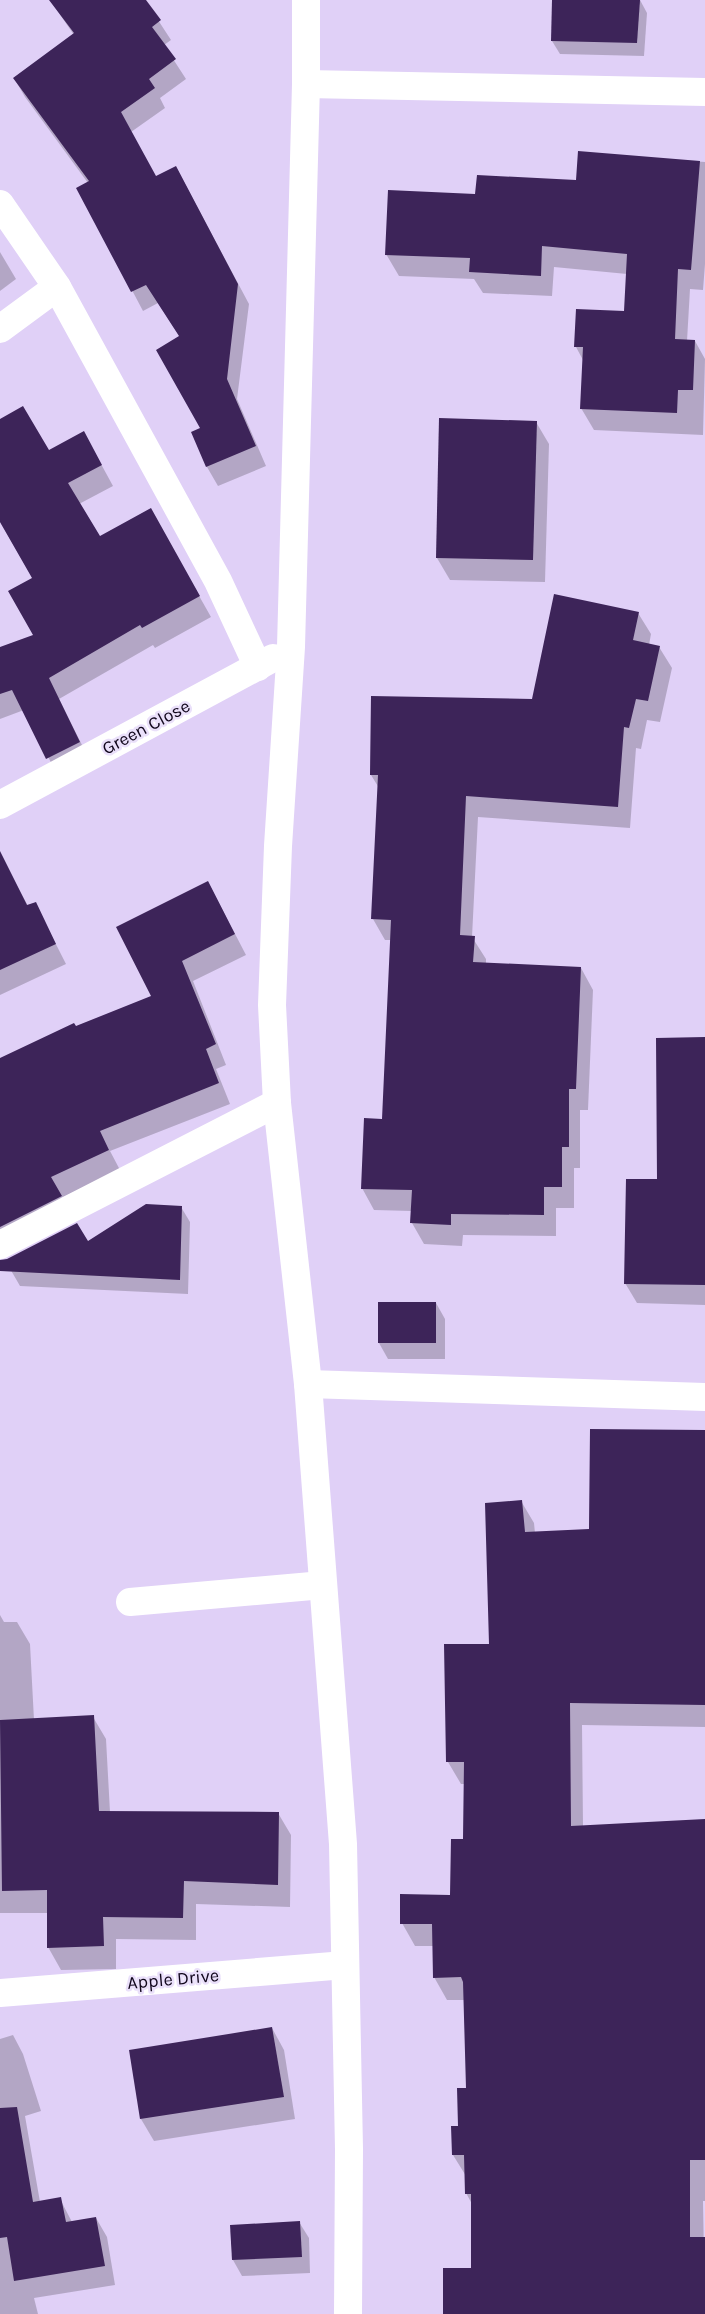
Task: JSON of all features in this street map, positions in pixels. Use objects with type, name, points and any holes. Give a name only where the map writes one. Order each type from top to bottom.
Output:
[{"type":"street","points":[[306,0],[306,84],[291,647],[278,846],[272,1005],[277,1103],[308,1384],[343,1844],[349,2149],[348,2314]]},
{"type":"street","points":[[306,84],[705,92]]},
{"type":"street","points":[[0,204],[57,287],[218,580],[258,667]]},
{"type":"street","points":[[0,329],[57,287]]},
{"type":"street","name":"Green Close","points":[[0,805],[258,667],[291,647]]},
{"type":"street","points":[[0,1245],[277,1103]]},
{"type":"street","points":[[308,1384],[705,1397]]},
{"type":"street","points":[[130,1602],[323,1585]]},
{"type":"street","name":"Apple Drive","points":[[0,1993],[346,1965]]},
{"type":"building","points":[[49,0],[146,0],[161,20],[152,27],[176,59],[149,79],[155,88],[121,112],[156,176],[176,166],[238,284],[227,379],[256,446],[206,467],[191,432],[200,428],[156,350],[179,336],[146,285],[131,292],[76,188],[89,181],[13,78],[74,33]]},
{"type":"building","points":[[552,0],[640,0],[637,43],[551,41]]},
{"type":"building","points":[[578,151],[700,161],[691,270],[678,269],[675,339],[695,340],[693,390],[678,390],[677,413],[580,409],[583,347],[574,347],[576,309],[624,311],[627,254],[542,246],[541,276],[469,272],[470,258],[385,255],[388,190],[475,194],[477,175],[576,180]]},
{"type":"building","points":[[23,406],[49,450],[84,431],[102,465],[68,483],[100,536],[151,508],[200,596],[142,628],[140,625],[49,678],[80,742],[46,759],[12,690],[0,694],[0,647],[33,635],[8,591],[32,578],[0,522],[0,419]]},
{"type":"building","points":[[439,418],[537,421],[533,560],[436,558]]},
{"type":"building","points":[[554,594],[639,612],[633,640],[660,646],[648,701],[636,699],[629,728],[624,727],[618,807],[466,796],[460,935],[475,936],[473,962],[581,967],[576,1089],[569,1089],[569,1147],[562,1147],[562,1187],[544,1187],[544,1215],[451,1214],[451,1225],[410,1223],[412,1190],[361,1189],[364,1118],[382,1119],[391,920],[371,919],[378,775],[370,775],[371,696],[532,699]]},
{"type":"building","points":[[0,851],[27,905],[36,902],[56,944],[0,970]]},
{"type":"building","points":[[208,881],[235,934],[182,961],[216,1044],[206,1049],[219,1083],[100,1131],[109,1150],[51,1177],[62,1196],[0,1227],[0,1058],[74,1023],[76,1026],[151,996],[116,927]]},
{"type":"building","points":[[705,1037],[705,1285],[624,1284],[626,1179],[657,1179],[656,1038]]},
{"type":"building","points":[[146,1204],[182,1206],[180,1280],[0,1271],[0,1260],[7,1259],[77,1223],[88,1241]]},
{"type":"building","points":[[378,1302],[436,1302],[436,1343],[378,1343]]},
{"type":"building","points":[[590,1429],[705,1430],[705,1705],[570,1703],[571,1826],[705,1819],[705,2160],[690,2160],[690,2237],[705,2237],[705,2314],[443,2314],[443,2268],[471,2268],[471,2194],[465,2194],[464,2155],[452,2155],[451,2126],[458,2126],[457,2088],[466,2088],[463,1982],[461,1977],[433,1978],[432,1924],[400,1924],[400,1894],[450,1895],[451,1839],[463,1839],[464,1762],[446,1762],[444,1644],[489,1644],[485,1503],[522,1500],[525,1532],[589,1529]]},
{"type":"building","points":[[94,1715],[99,1811],[279,1812],[278,1885],[184,1881],[183,1918],[103,1917],[104,1946],[47,1948],[47,1890],[2,1891],[0,1720]]},
{"type":"building","points":[[272,2027],[284,2097],[140,2119],[129,2050]]},
{"type":"building","points":[[17,2107],[33,2202],[61,2197],[66,2222],[96,2217],[105,2266],[14,2281],[7,2237],[0,2238],[0,2108]]},
{"type":"building","points":[[300,2221],[302,2257],[232,2260],[230,2225]]}]
